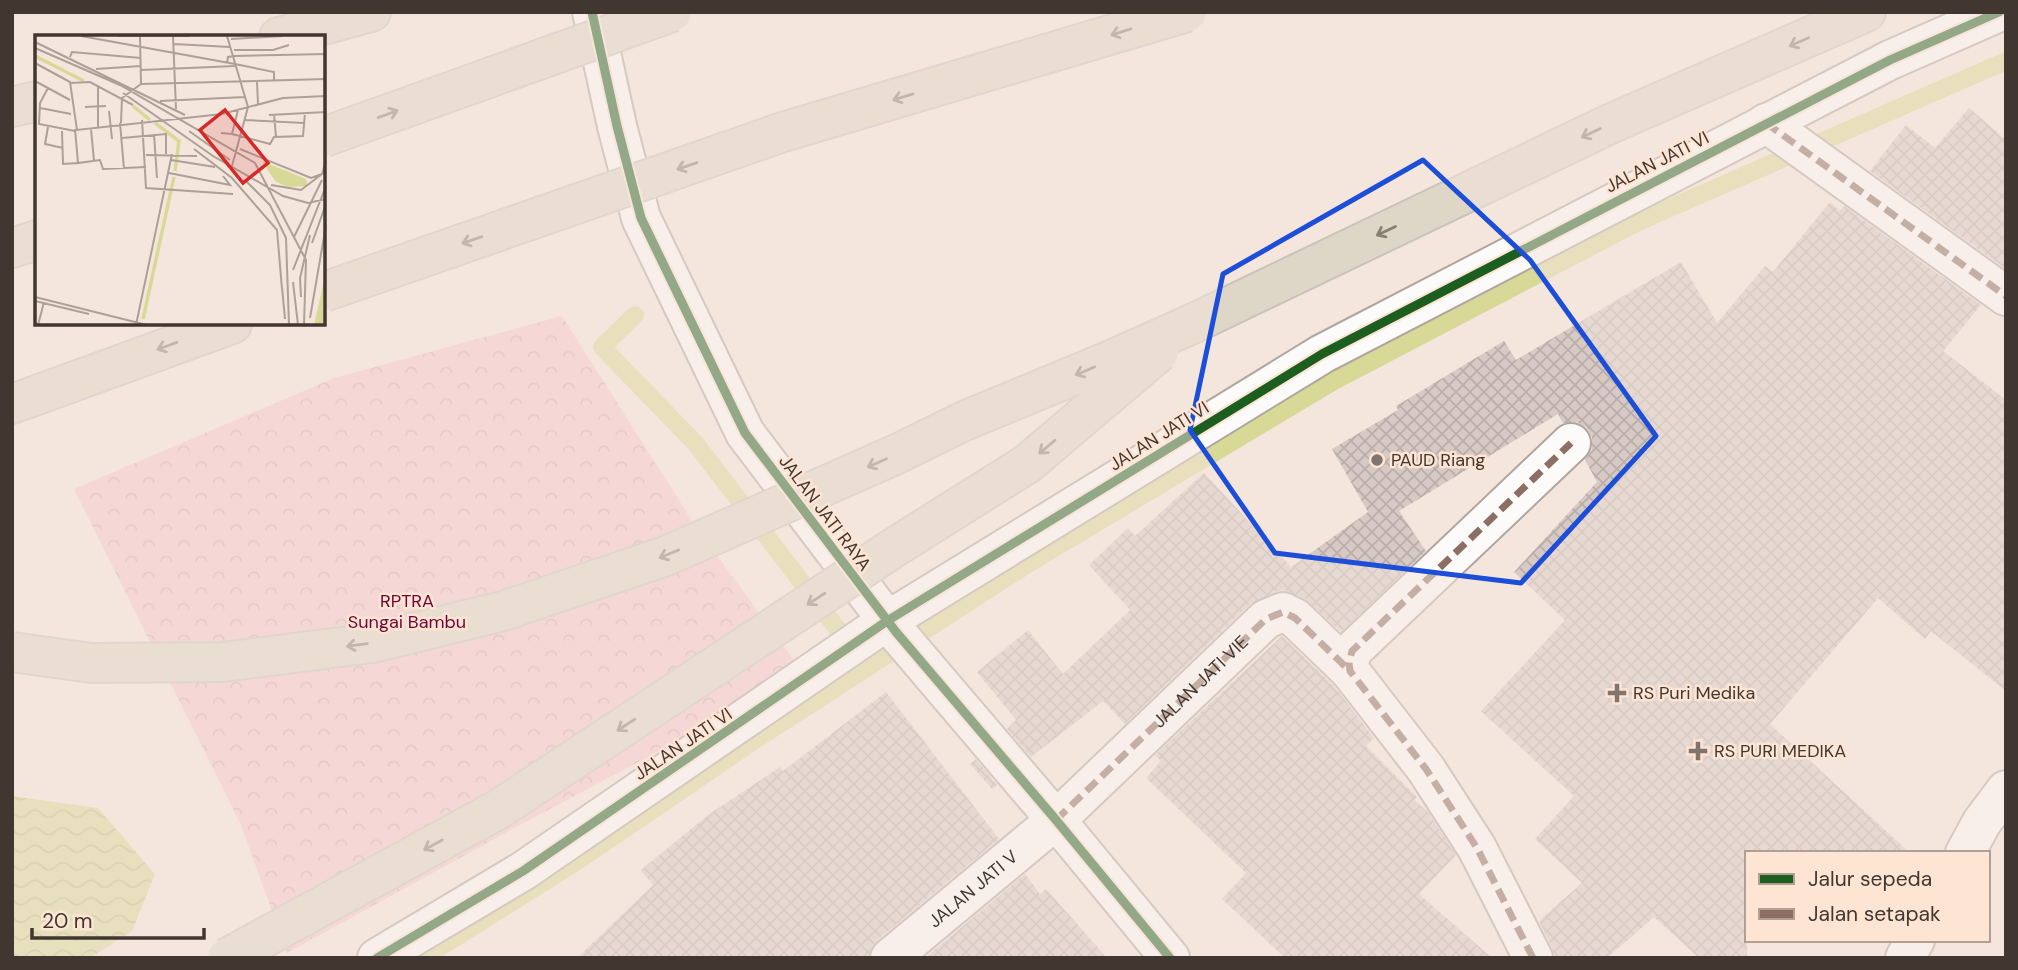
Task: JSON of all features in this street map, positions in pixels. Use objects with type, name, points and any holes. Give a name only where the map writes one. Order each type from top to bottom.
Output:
[{"type":"highway","points":[[286,35],[371,12]]},
{"type":"highway","points":[[326,136],[672,12]]},
{"type":"highway","points":[[326,291],[783,132],[1187,12]]},
{"type":"highway","points":[[12,652],[91,663],[223,663],[372,643],[503,611],[666,556],[897,454],[964,421],[1192,324],[1612,124],[1866,12]]},
{"type":"highway","points":[[12,107],[35,101]]},
{"type":"highway","points":[[12,248],[35,241]]},
{"type":"highway","points":[[227,958],[499,809],[895,547],[1027,464],[1192,324]]},
{"type":"highway","points":[[12,404],[226,326]]},
{"type":"street","name":"JALAN JATI RAYA","points":[[592,12],[641,219],[745,433],[871,637],[928,672],[1041,831],[1170,958]]},
{"type":"street","name":"JALAN JATI VI","points":[[377,958],[523,871],[871,637],[1322,354],[1788,139],[1890,60],[1999,12]]},
{"type":"street","points":[[1788,139],[2006,296]]},
{"type":"street","points":[[1350,671],[1352,651],[1571,443]]},
{"type":"street","name":"JALAN JATI VIE","points":[[1041,831],[1266,619],[1283,612],[1295,618],[1350,671],[1426,769],[1470,836],[1533,958]]},
{"type":"street","points":[[1966,851],[1982,822],[2006,790]]},
{"type":"street","name":"JALAN JATI V","points":[[890,958],[1041,831]]},
{"type":"street","points":[[1905,958],[1914,942]]},
{"type":"highlighted area","points":[[1423,160],[1530,260],[1656,436],[1521,583],[1275,553],[1190,430],[1223,274]]},
{"type":"green space","name":"RPTRA Sungai Bambu","points":[[562,316],[696,527],[804,674],[287,953],[241,825],[74,489],[334,378]]},
{"type":"water","points":[[12,796],[98,808],[155,874],[132,931],[90,958],[12,958]]},
{"type":"building","points":[[1969,108],[2006,140],[2006,269],[1870,171],[1906,125],[1935,148]]},
{"type":"building","points":[[1830,202],[1840,211],[1844,206],[1981,305],[1943,351],[2006,400],[2006,691],[1931,631],[1925,639],[1878,598],[1770,724],[1908,851],[1745,851],[1747,958],[1699,958],[1654,917],[1607,958],[1555,958],[1539,921],[1582,883],[1535,839],[1574,796],[1481,711],[1565,620],[1514,572],[1597,482],[1585,460],[1592,449],[1592,437],[1587,428],[1577,422],[1563,423],[1558,414],[1399,511],[1426,551],[1341,632],[1305,599],[1284,590],[1275,592],[1251,603],[1125,724],[1103,701],[1031,757],[1007,729],[1016,720],[977,672],[1028,630],[1063,674],[1130,610],[1089,565],[1128,528],[1135,536],[1204,473],[1291,567],[1368,512],[1332,449],[1398,410],[1396,406],[1504,341],[1516,360],[1681,262],[1717,323],[1765,266],[1773,272]]},
{"type":"building","points":[[1282,636],[1334,686],[1374,738],[1366,746],[1417,797],[1414,800],[1428,812],[1456,855],[1419,894],[1492,958],[1285,958],[1222,899],[1246,873],[1146,778],[1161,761],[1155,755]]},
{"type":"building","points":[[886,692],[999,839],[876,941],[870,950],[869,958],[577,958],[653,885],[641,870],[708,815],[780,767],[783,771]]},
{"type":"building","points":[[976,759],[997,785],[992,789],[970,764]]},
{"type":"building","points":[[1025,874],[1040,894],[1046,889],[1107,958],[925,958]]},
{"type":"waterway","points":[[423,958],[576,862],[755,740],[1031,562],[1334,381],[1638,222],[2006,61]]},
{"type":"waterway","points":[[635,315],[602,347],[696,444],[852,648]]},
{"type":"marked path","points":[[1766,123],[2006,296]]},
{"type":"marked path","points":[[1533,958],[1477,848],[1426,769],[1350,671],[1349,663],[1352,651],[1571,443]]},
{"type":"marked path","points":[[1056,820],[1266,619],[1283,612],[1295,618],[1350,671]]},
{"type":"cycle path","points":[[592,12],[641,218],[745,433],[896,632],[1170,958]]},
{"type":"cycle path","points":[[377,958],[523,871],[887,621],[1322,354],[1890,60],[1999,12]]},
{"type":"place","name":"PAUD Riang","points":[[1377,460]]},
{"type":"place","name":"RS Puri Medika","points":[[1617,693]]},
{"type":"place","name":"RS PURI MEDIKA","points":[[1698,751]]}]
